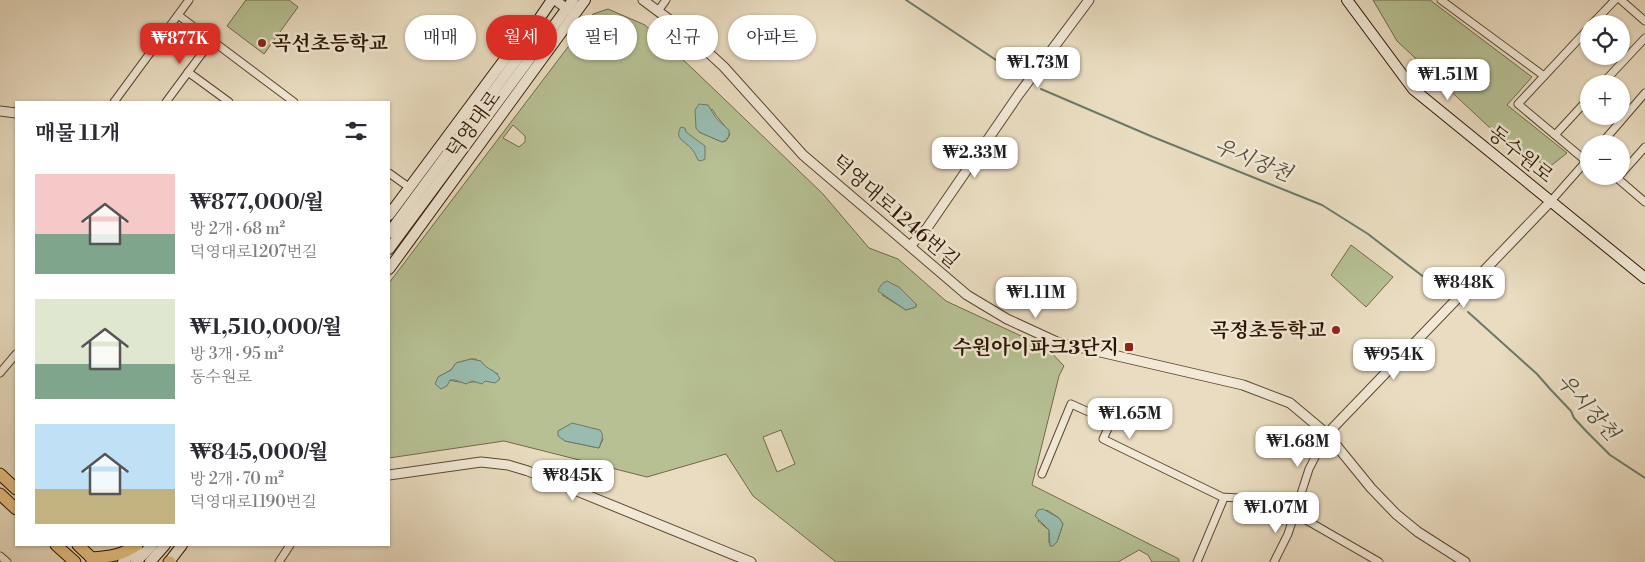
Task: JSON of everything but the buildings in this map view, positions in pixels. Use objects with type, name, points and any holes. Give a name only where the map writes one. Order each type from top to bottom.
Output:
[{"type":"main road","name":"덕영대로","points":[[543,15],[554,0]]},
{"type":"main road","name":"덕영대로","points":[[390,268],[585,0]]},
{"type":"main road","name":"동수원로","points":[[1350,1],[1414,89],[1645,278]]},
{"type":"main road","name":"덕영대로","points":[[452,156],[570,4]]},
{"type":"main road","name":"덕영대로","points":[[390,215],[504,60]]},
{"type":"main road","name":"덕영대로","points":[[452,156],[517,60]]},
{"type":"main road","points":[[390,232],[452,156]]},
{"type":"main road","points":[[390,248],[452,156]]},
{"type":"main road","points":[[0,474],[15,488]]},
{"type":"main road","points":[[0,494],[15,508]]},
{"type":"main road","points":[[57,546],[70,560]]},
{"type":"main road","points":[[79,546],[94,560],[124,554],[136,546]]},
{"type":"main road","points":[[123,562],[137,546]]},
{"type":"main road","points":[[136,562],[151,546]]},
{"type":"main road","points":[[150,562],[165,546]]},
{"type":"main road","points":[[169,562],[181,546]]},
{"type":"street","points":[[115,101],[189,0]]},
{"type":"street","points":[[554,0],[570,4]]},
{"type":"street","name":"덕영대로1246번길","points":[[643,0],[686,32],[724,67],[803,155],[966,295],[1007,319],[1057,342],[1243,385],[1290,403],[1327,434],[1370,488],[1396,514],[1418,532],[1465,562]]},
{"type":"street","points":[[658,11],[666,0]]},
{"type":"street","points":[[910,246],[927,228],[1019,94],[1089,0]]},
{"type":"street","points":[[1441,0],[1544,76]]},
{"type":"street","points":[[1600,15],[1614,0]]},
{"type":"street","points":[[1621,0],[1645,21]]},
{"type":"street","points":[[178,15],[293,101]]},
{"type":"street","points":[[1580,38],[1518,104],[1580,155]]},
{"type":"street","points":[[1610,75],[1645,38]]},
{"type":"street","points":[[169,101],[212,40]]},
{"type":"street","points":[[188,72],[228,101]]},
{"type":"street","points":[[1609,135],[1645,94]]},
{"type":"street","points":[[1555,135],[1580,108]]},
{"type":"street","points":[[0,111],[15,113]]},
{"type":"street","points":[[1630,164],[1645,147]]},
{"type":"street","points":[[1274,562],[1288,534],[1309,469],[1327,434],[1551,201],[1580,168]]},
{"type":"street","points":[[390,174],[410,188]]},
{"type":"street","points":[[1628,185],[1645,202]]},
{"type":"street","points":[[0,373],[15,355]]},
{"type":"street","points":[[1042,474],[1071,404],[1110,422],[1103,439],[1224,498],[1242,499],[1273,520],[1287,519],[1294,513]]},
{"type":"street","points":[[390,475],[481,462],[508,465],[528,471],[751,562]]},
{"type":"street","points":[[1197,562],[1224,498]]},
{"type":"street","points":[[1294,513],[1379,562]]},
{"type":"street","points":[[279,562],[289,546]]},
{"type":"street","points":[[0,556],[7,562]]},
{"type":"green space","points":[[246,0],[289,0],[298,7],[264,54],[227,26]]},
{"type":"green space","points":[[1373,0],[1430,0],[1532,77],[1507,105],[1567,153],[1548,168],[1489,127],[1397,41]]},
{"type":"green space","points":[[608,9],[622,15],[592,15],[593,14]]},
{"type":"green space","points":[[637,22],[647,27],[647,60],[683,60],[823,194],[869,248],[898,259],[946,301],[1047,348],[1064,366],[1059,376],[1032,485],[1179,559],[1179,562],[1152,562],[1148,555],[1139,550],[1118,562],[836,562],[753,496],[726,454],[647,477],[504,441],[390,458],[390,282],[567,48],[567,60],[637,60]],"holes":[[[712,109],[730,134],[726,141],[722,142],[699,132]],[[513,125],[525,136],[525,142],[519,147],[503,138]],[[899,287],[916,304],[916,307],[906,310],[882,295]],[[476,359],[484,367],[498,374],[476,382],[461,382],[438,377],[451,370],[456,363]],[[572,424],[596,429],[603,439],[599,448],[565,441],[558,431]],[[781,430],[795,464],[777,472],[763,437]],[[1047,510],[1059,518],[1063,524],[1057,542],[1053,546],[1049,543],[1049,530],[1038,521]]]},
{"type":"green space","points":[[1351,245],[1393,277],[1366,307],[1331,275]]},
{"type":"water","points":[[699,104],[708,105],[716,118],[729,130],[729,136],[722,142],[699,132],[696,128],[695,110]]},
{"type":"water","points":[[681,127],[685,128],[686,132],[705,146],[705,159],[698,160],[692,149],[679,137]]},
{"type":"water","points":[[887,281],[899,287],[916,304],[916,307],[906,310],[878,291],[881,285]]},
{"type":"water","points":[[471,359],[481,361],[496,373],[500,379],[495,383],[485,381],[482,384],[472,381],[466,384],[450,380],[447,386],[441,389],[435,384],[438,377],[451,370],[456,363]]},
{"type":"water","points":[[572,423],[600,430],[602,436],[599,448],[565,441],[558,436],[558,431]]},
{"type":"water","points":[[1043,509],[1059,518],[1063,524],[1057,542],[1053,546],[1050,546],[1049,530],[1035,516],[1038,510]]},
{"type":"waterway","name":"우시장천","points":[[906,0],[1020,76]]},
{"type":"waterway","name":"우시장천","points":[[1041,89],[1153,137],[1322,205],[1368,234],[1438,288]]},
{"type":"waterway","name":"우시장천","points":[[1468,312],[1537,374],[1571,411],[1574,418],[1610,455],[1645,478]]},
{"type":"place","name":"곡선초등학교","points":[[262,43]]},
{"type":"place","name":"곡정초등학교","points":[[1336,330]]},
{"type":"place","name":"수원아이파크3단지","points":[[1129,347]]}]
